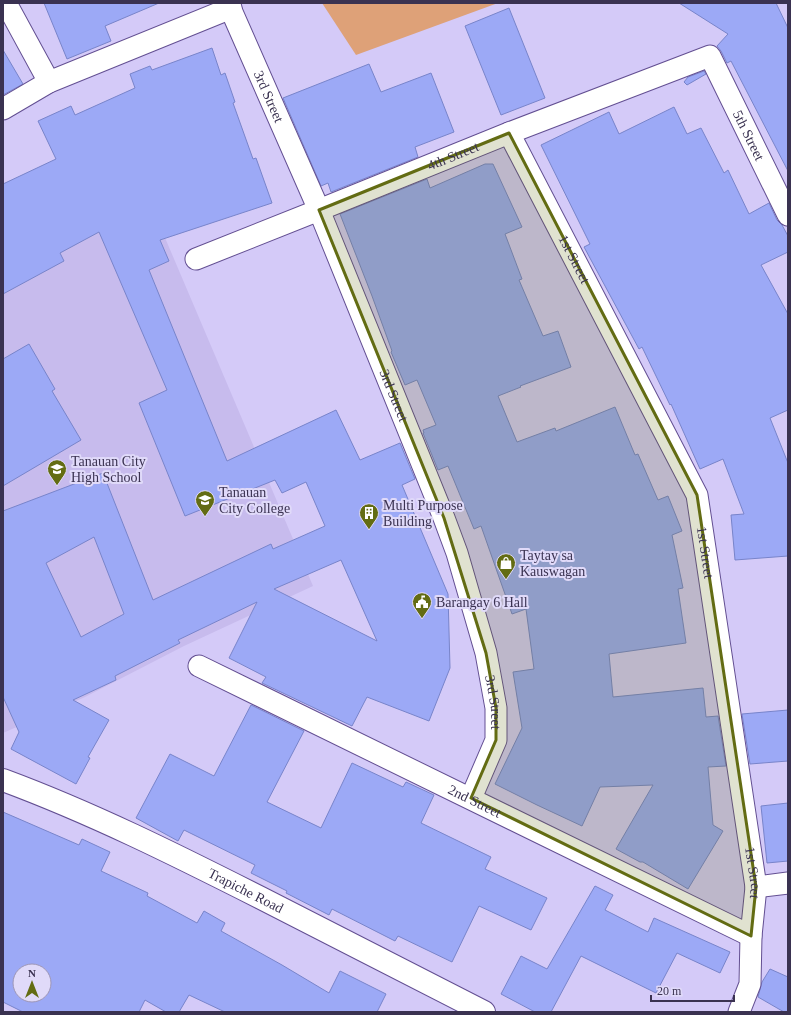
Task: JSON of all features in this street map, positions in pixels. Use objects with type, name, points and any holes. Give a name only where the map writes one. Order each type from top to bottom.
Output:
[{"type":"street","points":[[6,3],[49,82]]},
{"type":"street","points":[[3,109],[49,82],[230,5]]},
{"type":"street","name":"3rd Street","points":[[230,5],[319,210],[457,553],[486,653],[496,708],[496,740],[471,798]]},
{"type":"street","name":"4th Street","points":[[196,259],[509,133],[710,56]]},
{"type":"street","name":"5th Street","points":[[710,56],[788,214]]},
{"type":"street","name":"1st Street","points":[[509,133],[697,495],[756,887],[751,936],[750,984],[739,1012]]},
{"type":"street","name":"2nd Street","points":[[199,666],[751,936]]},
{"type":"street","name":"Trapiche Road","points":[[3,780],[42,794],[121,829],[206,870],[484,1012]]},
{"type":"street","points":[[756,887],[788,883]]},
{"type":"highlighted area","points":[[509,133],[697,495],[756,887],[751,936],[471,798],[496,740],[496,708],[486,653],[444,518],[319,210]]},
{"type":"shaded area","points":[[322,3],[498,3],[356,55]]},
{"type":"shaded area","points":[[129,153],[313,586],[184,646],[85,697],[3,733],[3,218]]},
{"type":"building","points":[[44,3],[159,3],[105,26],[111,41],[67,59]]},
{"type":"building","points":[[679,3],[776,3],[788,28],[788,171],[731,61],[727,63],[717,46],[728,34]]},
{"type":"building","points":[[509,8],[545,98],[501,115],[465,26]]},
{"type":"building","points":[[212,48],[221,75],[225,73],[235,102],[233,103],[253,159],[256,158],[272,203],[160,240],[169,261],[149,270],[227,461],[336,410],[360,460],[400,443],[415,479],[402,485],[448,594],[450,668],[429,721],[367,697],[352,726],[262,683],[266,677],[229,658],[257,602],[178,640],[180,643],[115,676],[116,680],[73,700],[109,720],[88,757],[90,758],[76,784],[11,749],[19,732],[3,697],[3,511],[103,473],[153,600],[271,544],[273,549],[325,526],[306,482],[282,493],[275,480],[185,516],[139,403],[167,390],[99,232],[60,253],[64,261],[3,294],[3,184],[56,159],[38,121],[71,106],[75,115],[135,88],[130,74],[150,66],[152,70]],"holes":[[[94,537],[124,614],[81,637],[46,563]],[[341,560],[377,641],[274,589]]]},
{"type":"building","points":[[3,50],[23,84],[3,95]]},
{"type":"building","points":[[369,64],[381,92],[431,73],[454,132],[415,147],[418,157],[331,192],[328,183],[321,186],[283,98]]},
{"type":"building","points":[[704,71],[706,74],[687,85],[684,82],[688,77]]},
{"type":"building","points":[[674,107],[687,134],[701,128],[724,173],[728,170],[749,214],[769,203],[777,220],[782,225],[788,236],[788,252],[761,265],[788,314],[788,410],[770,418],[788,463],[788,556],[735,560],[731,515],[744,514],[723,459],[700,469],[671,404],[670,405],[642,347],[639,349],[584,247],[590,244],[541,145],[609,112],[619,134]]},
{"type":"building","points":[[485,164],[493,164],[522,227],[505,234],[522,279],[519,280],[543,336],[558,331],[571,367],[498,396],[517,442],[555,428],[556,431],[615,407],[635,455],[638,454],[658,500],[668,496],[682,531],[672,535],[683,588],[678,589],[686,643],[609,654],[613,697],[703,688],[706,717],[718,716],[726,766],[708,767],[713,825],[723,831],[688,889],[643,862],[640,862],[616,849],[653,785],[600,787],[582,826],[495,784],[522,728],[513,672],[534,669],[526,609],[512,614],[481,526],[474,529],[448,466],[438,470],[423,433],[423,430],[436,425],[417,380],[405,385],[391,352],[392,351],[372,296],[340,214],[427,179],[430,188]]},
{"type":"building","points":[[29,344],[55,389],[52,391],[81,440],[3,486],[3,359]]},
{"type":"building","points":[[251,705],[304,731],[267,802],[321,828],[352,763],[403,787],[406,782],[434,795],[421,823],[491,857],[485,869],[547,898],[531,930],[479,906],[452,962],[398,936],[395,941],[332,909],[329,915],[286,893],[287,891],[251,873],[255,865],[184,830],[178,841],[136,818],[170,754],[214,776]]},
{"type":"building","points":[[788,710],[788,761],[750,764],[742,714]]},
{"type":"building","points":[[788,803],[788,861],[767,863],[761,806]]},
{"type":"building","points":[[3,812],[79,845],[82,839],[110,852],[101,871],[148,893],[147,896],[197,923],[204,911],[225,923],[221,931],[329,993],[340,971],[386,994],[377,1012],[225,1012],[189,995],[179,1012],[166,1012],[145,1000],[139,1012],[23,1012],[3,1002]]},
{"type":"building","points":[[595,886],[613,895],[605,910],[648,932],[654,918],[730,952],[720,973],[677,953],[656,993],[581,956],[551,1012],[535,1012],[501,994],[521,956],[547,969]]},
{"type":"building","points":[[770,969],[788,977],[788,1012],[784,1012],[758,997],[762,982]]},
{"type":"place","name":"Tanauan City High School","points":[[57,486]]},
{"type":"place","name":"Tanauan City College","points":[[205,517]]},
{"type":"place","name":"Multi Purpose Building","points":[[369,530]]},
{"type":"place","name":"Taytay sa Kauswagan","points":[[506,580]]},
{"type":"place","name":"Barangay 6 Hall","points":[[422,619]]}]
